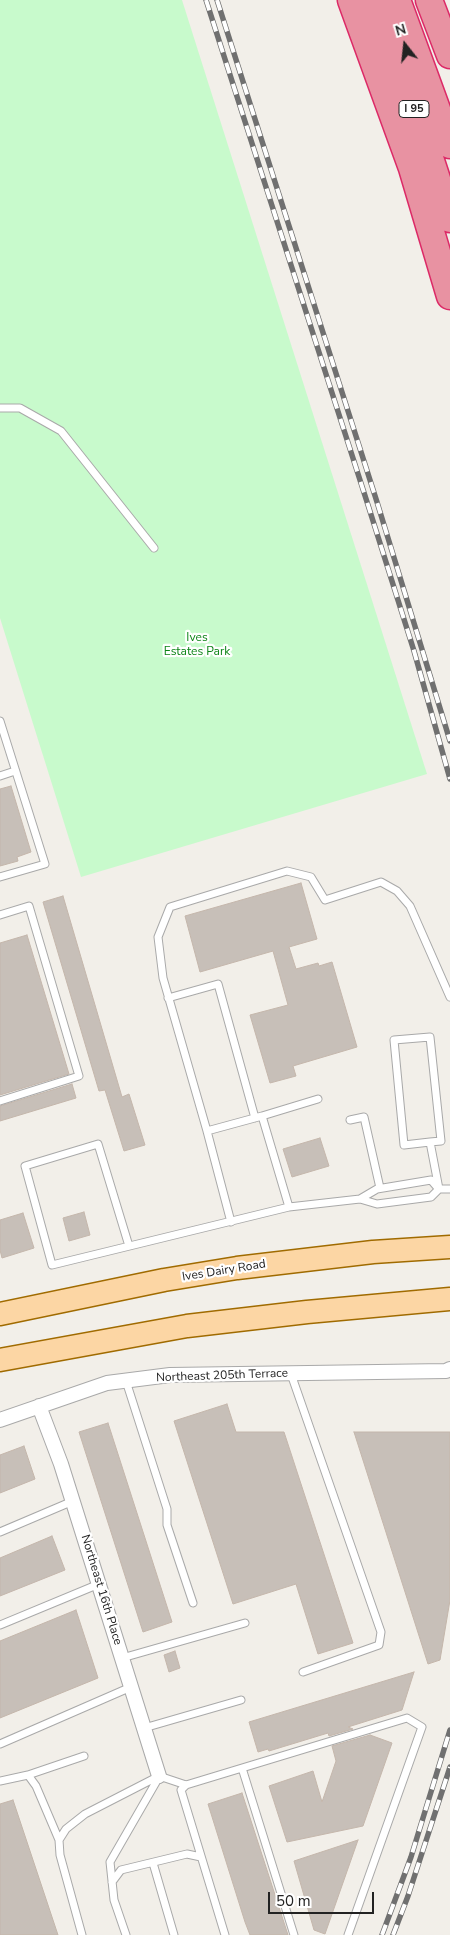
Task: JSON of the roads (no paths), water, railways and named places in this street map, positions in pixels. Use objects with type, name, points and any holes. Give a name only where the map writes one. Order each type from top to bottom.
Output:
[{"type":"highway","points":[[351,0],[412,168],[450,296]]},
{"type":"highway","name":"I 95","points":[[373,0],[415,112],[450,219]]},
{"type":"highway","points":[[397,0],[450,145]]},
{"type":"highway","points":[[429,0],[450,55]]},
{"type":"main road","name":"Ives Dairy Road","points":[[0,1314],[164,1280],[237,1268],[299,1260],[440,1247]]},
{"type":"main road","points":[[0,1360],[187,1326],[440,1299]]},
{"type":"street","name":"Northeast 205th Terrace","points":[[0,1420],[107,1383],[170,1375],[446,1371],[450,1369]]},
{"type":"street","name":"Northeast 16th Place","points":[[39,1406],[73,1501],[159,1776]]},
{"type":"lane","points":[[0,408],[20,408],[61,431],[154,548]]},
{"type":"lane","points":[[0,877],[45,864],[1,726]]},
{"type":"lane","points":[[0,776],[16,771]]},
{"type":"lane","points":[[231,1222],[162,978],[158,936],[170,906],[287,871],[311,877],[325,900],[381,882],[397,891],[410,906],[450,997]]},
{"type":"lane","points":[[0,915],[29,906],[79,1076],[0,1101]]},
{"type":"lane","points":[[168,998],[218,984],[258,1117],[289,1207]]},
{"type":"lane","points":[[430,1037],[441,1140],[430,1142],[404,1145],[394,1040],[430,1037]]},
{"type":"lane","points":[[206,1131],[318,1099]]},
{"type":"lane","points":[[350,1120],[364,1117],[380,1188]]},
{"type":"lane","points":[[430,1142],[438,1190]]},
{"type":"lane","points":[[129,1246],[98,1144],[25,1166],[52,1265],[289,1207],[360,1200],[377,1204],[430,1197],[438,1190],[450,1189]]},
{"type":"lane","points":[[360,1200],[380,1188],[431,1180],[438,1190]]},
{"type":"lane","points":[[291,1374],[380,1632],[379,1646],[303,1672]]},
{"type":"lane","points":[[126,1380],[167,1509],[167,1525],[193,1603]]},
{"type":"lane","points":[[0,1532],[73,1501]]},
{"type":"lane","points":[[0,1625],[99,1584]]},
{"type":"lane","points":[[122,1658],[245,1623]]},
{"type":"lane","points":[[0,1744],[131,1687]]},
{"type":"lane","points":[[144,1728],[241,1700]]},
{"type":"lane","points":[[225,1935],[180,1790],[186,1786],[242,1768],[407,1718],[422,1727],[348,1935]]},
{"type":"lane","points":[[0,1781],[12,1776],[28,1775],[84,1756]]},
{"type":"lane","points":[[242,1768],[294,1935]]},
{"type":"lane","points":[[28,1775],[36,1786],[59,1840],[60,1855],[82,1935]]},
{"type":"lane","points":[[59,1840],[66,1829],[85,1814],[159,1776],[186,1786]]},
{"type":"lane","points":[[126,1935],[114,1900],[110,1862],[159,1776]]},
{"type":"lane","points":[[112,1883],[122,1870],[187,1854],[201,1857]]},
{"type":"lane","points":[[153,1863],[174,1935]]},
{"type":"railway","points":[[206,0],[414,651],[450,779]]},
{"type":"railway","points":[[217,0],[377,502],[450,741]]},
{"type":"railway","points":[[382,1935],[411,1857],[450,1730]]},
{"type":"railway","points":[[393,1935],[408,1896],[450,1767]]},
{"type":"park label","name":"Ives Estates Park","points":[[197,645]]}]
